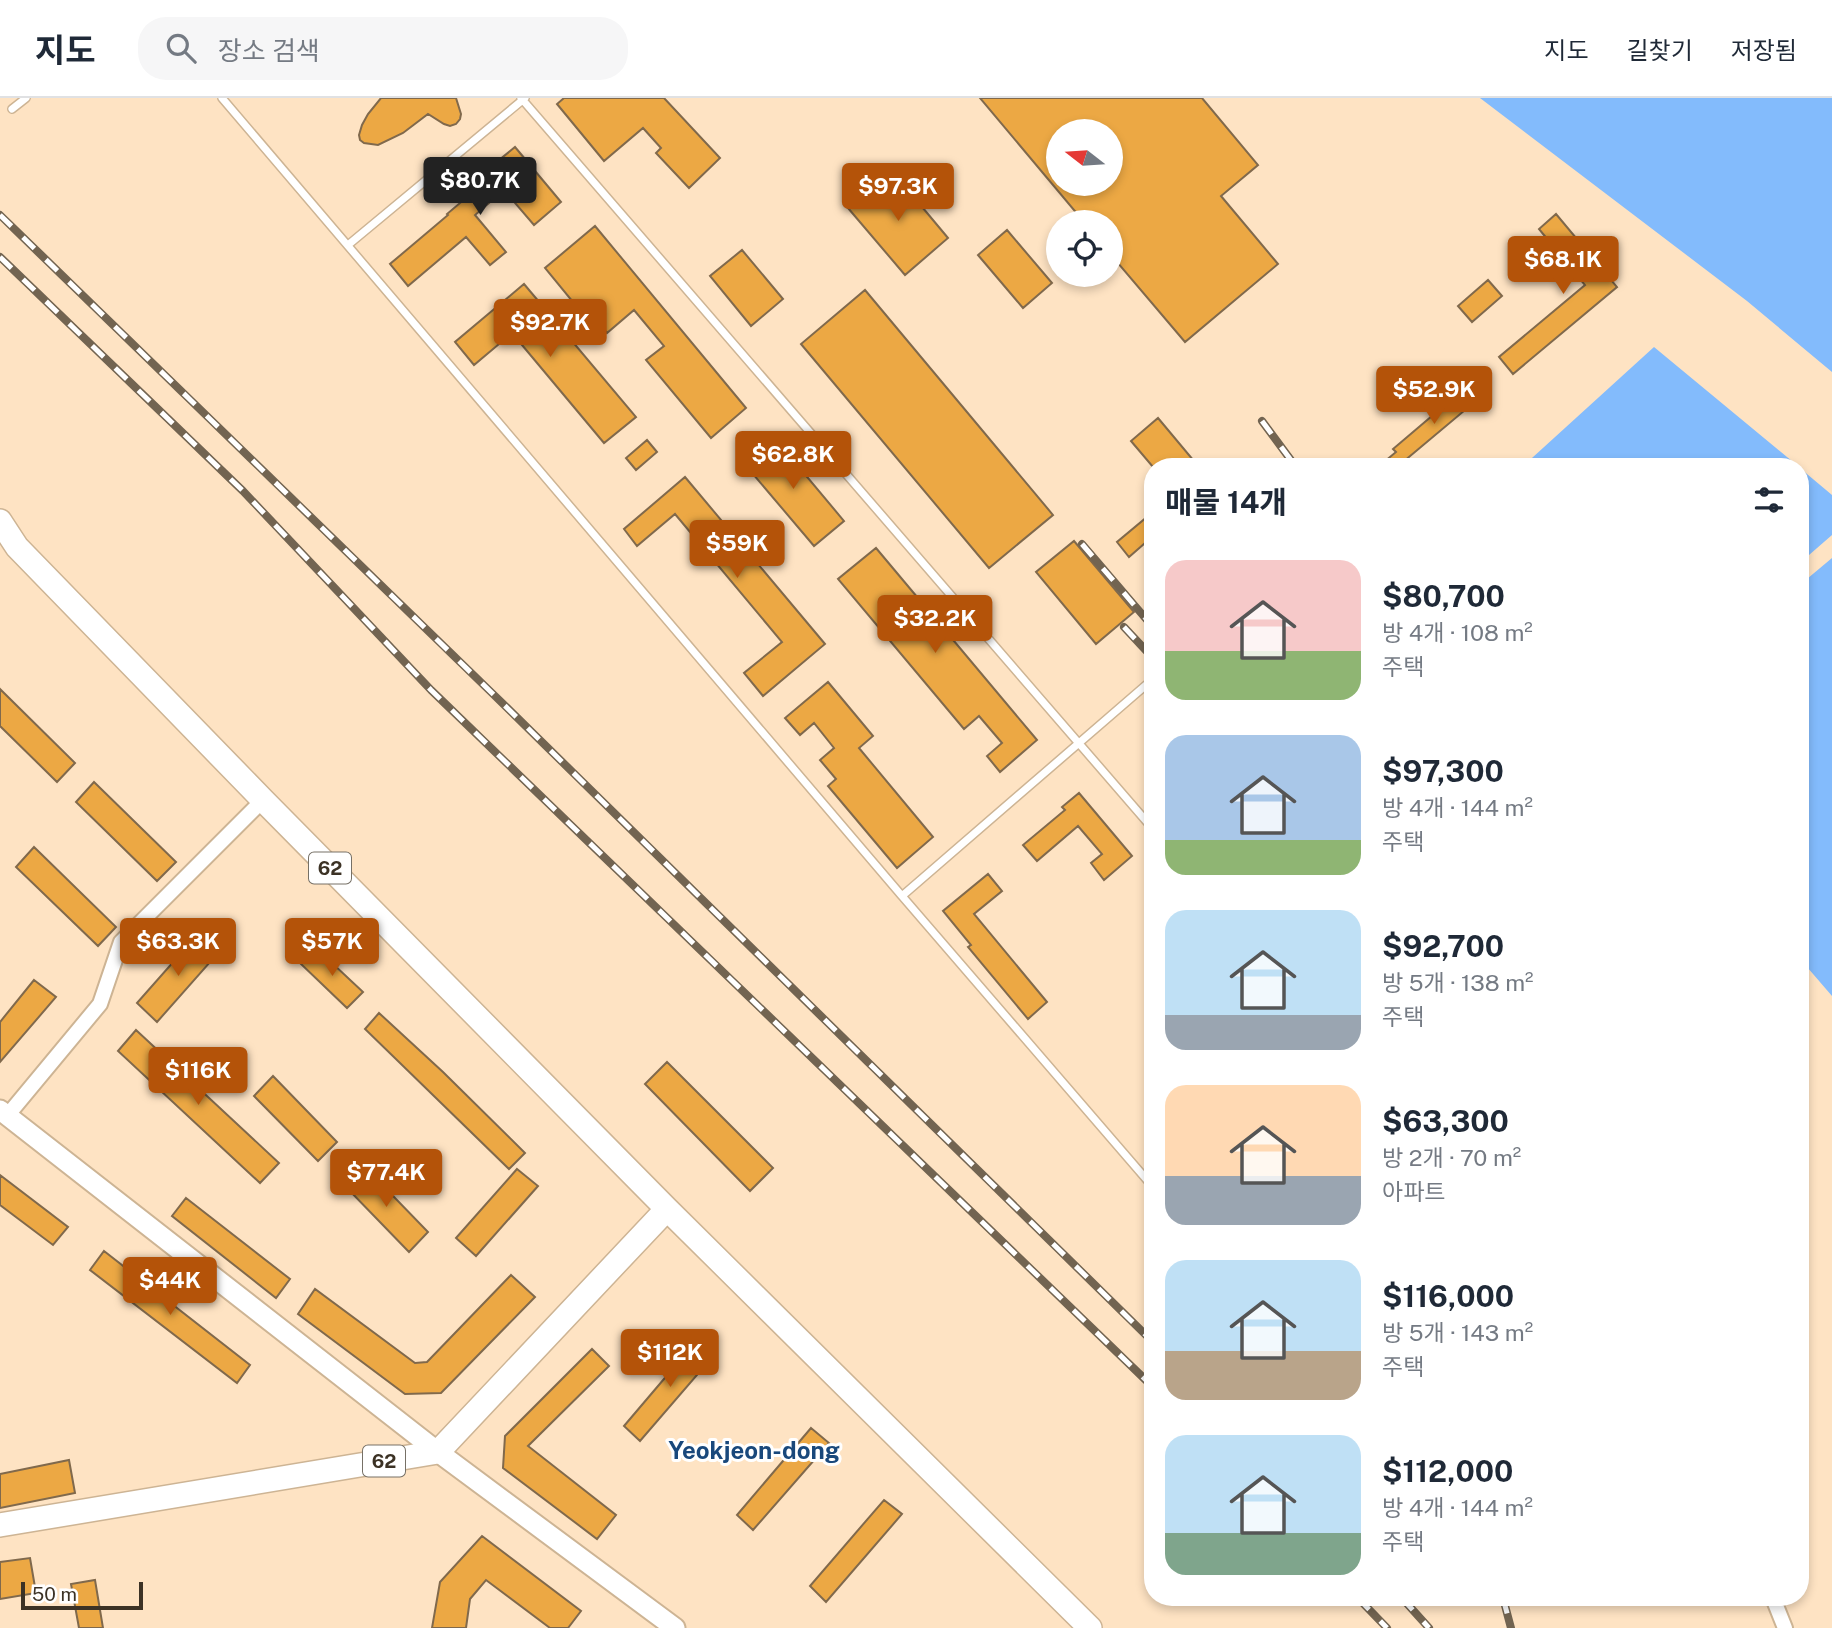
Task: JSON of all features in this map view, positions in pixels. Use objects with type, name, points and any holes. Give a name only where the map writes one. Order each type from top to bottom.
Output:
[{"type":"main road","name":"62","points":[[0,522],[17,547],[667,1209]]},
{"type":"main road","points":[[4,1113],[438,1452],[675,1628]]},
{"type":"main road","points":[[438,1452],[667,1209],[1090,1628]]},
{"type":"main road","name":"62","points":[[0,1525],[438,1452]]},
{"type":"street","points":[[4,1113],[100,1004],[121,942],[263,800]]},
{"type":"street","points":[[1776,1606],[1786,1628]]},
{"type":"lane","points":[[12,109],[26,98]]},
{"type":"lane","points":[[222,98],[1144,1177]]},
{"type":"lane","points":[[348,245],[523,99],[1144,819]]},
{"type":"lane","points":[[902,896],[1144,687]]},
{"type":"water","points":[[1480,98],[1832,98],[1832,372],[1747,301]]},
{"type":"water","points":[[1654,347],[1788,458],[1532,458]]},
{"type":"water","points":[[1809,476],[1832,495],[1832,535],[1809,555]]},
{"type":"water","points":[[1832,558],[1832,996],[1809,969],[1809,577]]},
{"type":"building","points":[[381,98],[456,98],[460,119],[450,126],[428,114],[403,133],[378,145],[364,143],[359,135],[362,125]]},
{"type":"building","points":[[564,98],[664,98],[720,158],[689,188],[656,153],[661,148],[643,128],[604,161],[557,104]]},
{"type":"building","points":[[980,98],[1202,98],[1258,165],[1221,196],[1278,264],[1185,342],[1123,269],[1123,210],[1074,210],[1062,196],[1124,196],[1124,119],[1046,119],[1046,177]]},
{"type":"building","points":[[515,147],[561,202],[534,225],[504,190],[475,215],[506,252],[490,265],[466,237],[408,286],[390,264],[492,176],[487,170]]},
{"type":"building","points":[[892,171],[948,238],[905,275],[848,208]]},
{"type":"building","points":[[1556,214],[1617,287],[1513,374],[1499,357],[1585,285],[1539,229]]},
{"type":"building","points":[[595,226],[746,408],[711,438],[646,360],[664,346],[634,310],[607,333],[596,320],[591,324],[545,268]]},
{"type":"building","points":[[1007,230],[1046,276],[1047,287],[1023,308],[978,255]]},
{"type":"building","points":[[742,250],[783,299],[751,326],[710,276]]},
{"type":"building","points":[[1488,280],[1502,296],[1472,322],[1458,306]]},
{"type":"building","points":[[524,284],[636,417],[604,443],[512,333],[474,365],[455,342]]},
{"type":"building","points":[[865,290],[1053,515],[989,568],[801,344]]},
{"type":"building","points":[[1472,382],[1483,395],[1408,458],[1389,458],[1396,452],[1393,449]]},
{"type":"building","points":[[1158,418],[1191,458],[1145,458],[1131,441]]},
{"type":"building","points":[[772,435],[844,521],[814,546],[742,461]]},
{"type":"building","points":[[647,440],[657,452],[636,470],[626,458]]},
{"type":"building","points":[[685,477],[825,644],[763,696],[744,673],[782,642],[675,514],[637,546],[624,529]]},
{"type":"building","points":[[1144,520],[1144,544],[1129,557],[1117,542]]},
{"type":"building","points":[[1074,541],[1134,612],[1096,644],[1036,572]]},
{"type":"building","points":[[876,548],[1037,740],[1000,772],[987,756],[1002,743],[979,716],[964,729],[838,579]]},
{"type":"building","points":[[828,682],[873,736],[859,748],[933,837],[897,868],[828,786],[836,779],[820,760],[834,748],[814,723],[800,735],[785,718]]},
{"type":"building","points":[[0,689],[75,763],[57,782],[0,726]]},
{"type":"building","points":[[94,782],[176,862],[157,881],[76,802]]},
{"type":"building","points":[[1079,793],[1132,856],[1104,880],[1091,863],[1102,854],[1078,826],[1037,861],[1023,845],[1065,810],[1062,807]]},
{"type":"building","points":[[34,847],[116,927],[98,946],[16,867]]},
{"type":"building","points":[[988,874],[1002,891],[974,914],[1047,1002],[1028,1019],[968,947],[971,945],[943,911]]},
{"type":"building","points":[[197,935],[219,952],[157,1022],[137,1003]]},
{"type":"building","points":[[316,948],[363,992],[347,1008],[301,964]]},
{"type":"building","points":[[34,980],[56,997],[0,1062],[0,1022]]},
{"type":"building","points":[[379,1013],[525,1153],[509,1169],[365,1029]]},
{"type":"building","points":[[136,1030],[279,1163],[260,1183],[118,1051]]},
{"type":"building","points":[[667,1062],[773,1168],[750,1191],[645,1084]]},
{"type":"building","points":[[273,1076],[337,1142],[318,1161],[254,1096]]},
{"type":"building","points":[[364,1166],[428,1232],[409,1252],[345,1186]]},
{"type":"building","points":[[517,1169],[538,1186],[476,1256],[456,1238]]},
{"type":"building","points":[[0,1175],[68,1227],[53,1245],[0,1205]]},
{"type":"building","points":[[186,1198],[290,1279],[276,1298],[172,1216]]},
{"type":"building","points":[[104,1251],[250,1365],[237,1383],[90,1270]]},
{"type":"building","points":[[511,1275],[535,1297],[441,1393],[405,1394],[298,1314],[315,1289],[415,1363],[427,1362]]},
{"type":"building","points":[[698,1339],[716,1353],[640,1441],[624,1426]]},
{"type":"building","points":[[592,1349],[609,1366],[528,1446],[616,1515],[597,1539],[503,1468],[505,1436]]},
{"type":"building","points":[[811,1428],[829,1443],[753,1530],[737,1515]]},
{"type":"building","points":[[69,1460],[75,1493],[0,1508],[0,1474]]},
{"type":"building","points":[[884,1500],[902,1514],[826,1602],[810,1586]]},
{"type":"building","points":[[482,1536],[581,1611],[568,1628],[550,1628],[486,1580],[470,1599],[466,1628],[432,1628],[440,1582]]},
{"type":"building","points":[[30,1558],[36,1593],[0,1599],[0,1562]]},
{"type":"building","points":[[95,1580],[103,1628],[79,1628],[71,1584]]},
{"type":"railway","points":[[0,215],[1144,1333]]},
{"type":"railway","points":[[0,257],[243,491],[431,690],[1144,1378]]},
{"type":"railway","points":[[1262,421],[1289,458]]},
{"type":"railway","points":[[1082,544],[1144,616]]},
{"type":"railway","points":[[1124,627],[1144,648]]},
{"type":"railway","points":[[1366,1606],[1387,1628]]},
{"type":"railway","points":[[1409,1606],[1429,1628]]},
{"type":"railway","points":[[1505,1606],[1511,1628]]},
{"type":"district","name":"Yeokjeon-dong","points":[[754,1451]]}]
